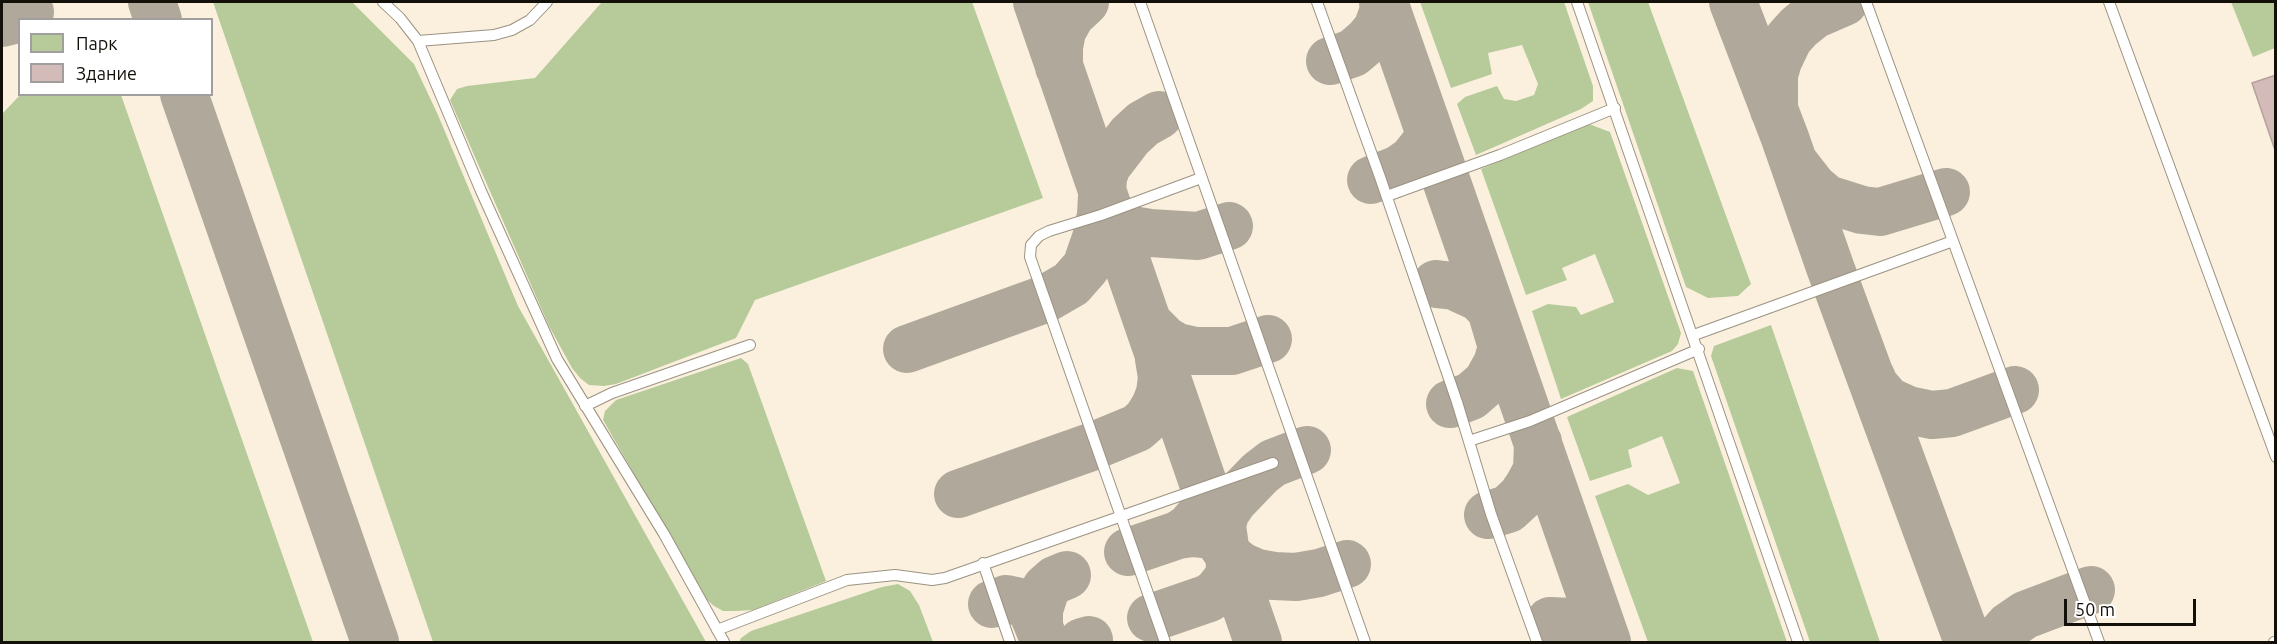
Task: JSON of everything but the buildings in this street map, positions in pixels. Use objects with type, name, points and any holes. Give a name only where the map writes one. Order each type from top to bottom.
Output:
[{"type":"lane","points":[[383,2],[400,18],[418,41],[481,191],[548,341],[664,534],[724,642]]},
{"type":"lane","points":[[418,41],[494,34],[512,30],[530,20],[547,2]]},
{"type":"lane","points":[[1140,2],[1365,642]]},
{"type":"lane","points":[[1317,2],[1387,196],[1491,514],[1537,642]]},
{"type":"lane","points":[[1577,2],[1699,349],[1798,642]]},
{"type":"lane","points":[[1866,2],[2099,642]]},
{"type":"lane","points":[[2109,2],[2276,457]]},
{"type":"lane","points":[[1387,196],[1500,155],[1615,108]]},
{"type":"lane","points":[[1165,642],[1030,257],[1031,245],[1039,236],[1049,231],[1101,215],[1202,178]]},
{"type":"lane","points":[[1694,335],[1953,241]]},
{"type":"lane","points":[[585,406],[612,393],[750,345]]},
{"type":"lane","points":[[1469,441],[1530,421],[1699,349]]},
{"type":"lane","points":[[717,630],[847,580],[895,575],[932,580],[945,578],[1107,519],[1273,463]]},
{"type":"lane","points":[[983,563],[1010,642]]},
{"type":"green space","points":[[213,2],[352,2],[414,64],[438,115],[518,306],[706,642],[433,642]]},
{"type":"green space","points":[[602,2],[972,2],[1043,198],[755,300],[736,338],[616,384],[589,385],[572,368],[549,326],[450,100],[457,89],[467,86],[535,78]]},
{"type":"green space","points":[[1420,2],[1564,2],[1593,86],[1593,101],[1581,109],[1476,155],[1457,104],[1465,97],[1497,86],[1504,99],[1516,101],[1534,95],[1538,84],[1522,45],[1488,53],[1492,74],[1451,88]]},
{"type":"green space","points":[[1588,2],[1648,2],[1751,284],[1738,296],[1708,298],[1686,287]]},
{"type":"green space","points":[[2231,2],[2275,2],[2275,48],[2253,57]]},
{"type":"green space","points":[[19,96],[121,96],[313,642],[2,642],[2,114]]},
{"type":"green space","points":[[1589,124],[1610,132],[1681,333],[1678,344],[1672,351],[1561,399],[1532,311],[1548,304],[1576,307],[1581,315],[1614,302],[1595,254],[1562,268],[1567,280],[1526,295],[1481,169]]},
{"type":"green space","points":[[1771,325],[1880,642],[1810,642],[1711,356],[1714,346]]},
{"type":"green space","points":[[741,358],[748,364],[826,581],[753,610],[723,611],[706,599],[603,420],[605,411],[616,400]]},
{"type":"green space","points":[[1677,368],[1693,371],[1787,642],[1648,642],[1595,496],[1628,484],[1648,495],[1680,483],[1662,436],[1628,450],[1632,467],[1590,481],[1567,417]]},
{"type":"green space","points":[[898,584],[910,591],[919,605],[933,642],[739,642],[751,631],[882,587]]},
{"type":"taxiway","points":[[152,2],[157,18]]},
{"type":"taxiway","points":[[1037,2],[1258,642]]},
{"type":"taxiway","points":[[1059,67],[1062,31],[1071,15],[1085,2]]},
{"type":"taxiway","points":[[1330,61],[1353,53],[1367,41],[1377,29],[1384,10],[1383,2]]},
{"type":"taxiway","points":[[1384,2],[1607,642]]},
{"type":"taxiway","points":[[1733,2],[1785,138],[1968,642]]},
{"type":"taxiway","points":[[1774,110],[1774,75],[1789,38],[1814,15],[1844,2]]},
{"type":"taxiway","points":[[2,23],[30,12]]},
{"type":"taxiway","points":[[185,96],[375,642]]},
{"type":"taxiway","points":[[907,349],[1045,299],[1071,284],[1086,267],[1096,238],[1101,215],[1103,177],[1107,166],[1130,136],[1143,124],[1159,115]]},
{"type":"taxiway","points":[[1371,180],[1399,169],[1412,160],[1424,145],[1429,133],[1425,119]]},
{"type":"taxiway","points":[[1795,164],[1813,187],[1827,199],[1862,210],[1880,212],[1946,192]]},
{"type":"taxiway","points":[[1109,212],[1132,230],[1150,233],[1198,236],[1229,226]]},
{"type":"taxiway","points":[[1436,284],[1454,286],[1480,298],[1491,310],[1502,347],[1497,364],[1487,382],[1471,396],[1450,404]]},
{"type":"taxiway","points":[[1148,323],[1165,340],[1177,347],[1195,351],[1232,351],[1268,339]]},
{"type":"taxiway","points":[[958,494],[1091,447],[1137,428],[1147,419],[1160,393],[1162,377],[1159,359]]},
{"type":"taxiway","points":[[1870,375],[1875,386],[1888,401],[1908,410],[1932,415],[1952,413],[2015,390]]},
{"type":"taxiway","points":[[1488,515],[1508,509],[1521,497],[1537,470],[1538,442]]},
{"type":"taxiway","points":[[1225,547],[1222,526],[1225,513],[1234,500],[1273,463],[1307,450]]},
{"type":"taxiway","points":[[1128,552],[1178,535],[1189,528],[1201,514]]},
{"type":"taxiway","points":[[1178,535],[1192,533],[1211,535],[1241,566],[1257,573],[1274,576],[1296,577],[1319,573],[1347,564]]},
{"type":"taxiway","points":[[1151,618],[1209,598],[1229,577],[1230,564]]},
{"type":"taxiway","points":[[1039,627],[1039,610],[1046,588],[1055,580],[1067,575]]},
{"type":"taxiway","points":[[1995,642],[2009,626],[2025,615],[2091,590]]},
{"type":"taxiway","points":[[992,604],[1006,599],[1027,606],[1033,613],[1045,642]]},
{"type":"taxiway","points":[[1550,621],[1572,622],[1582,626],[1603,642]]},
{"type":"taxiway","points":[[1082,642],[1089,640]]}]
